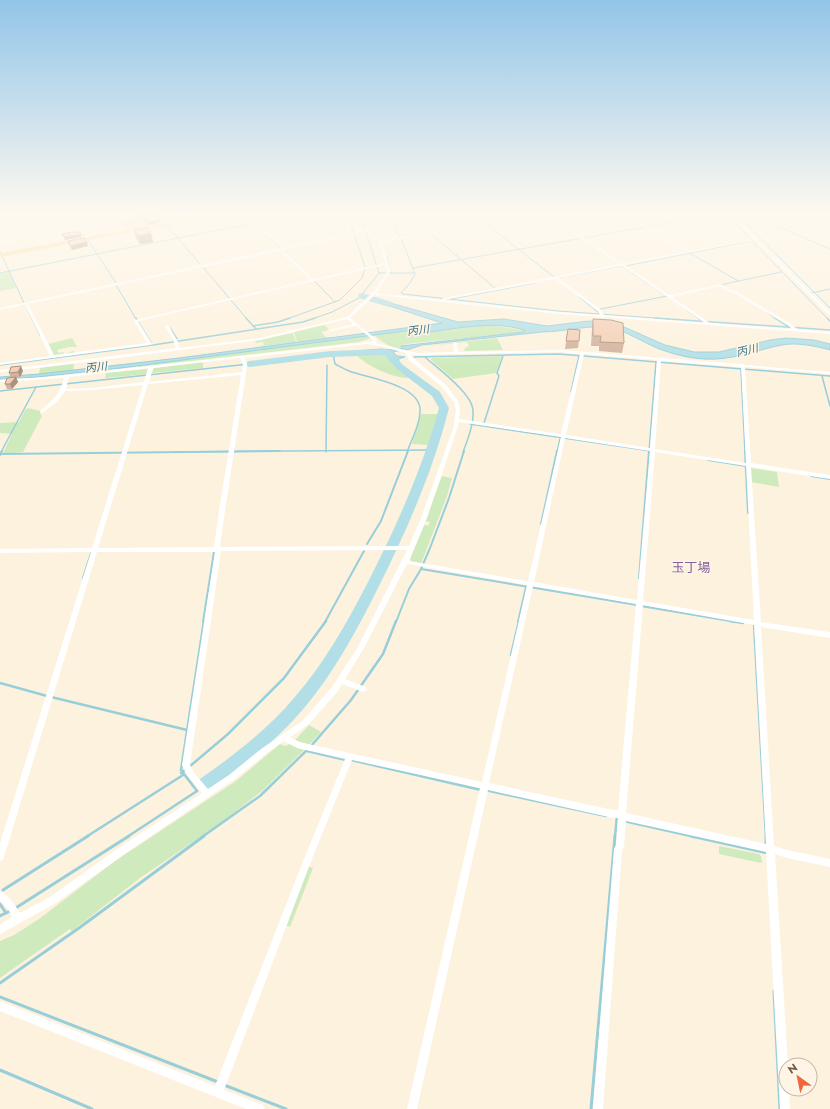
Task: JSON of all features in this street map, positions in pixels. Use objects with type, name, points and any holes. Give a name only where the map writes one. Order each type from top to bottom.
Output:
[{"type":"street","points":[[0,309],[208,265]]},
{"type":"street","points":[[297,265],[312,280]]},
{"type":"street","points":[[0,364],[150,344],[138,320],[230,298],[383,265]]},
{"type":"street","points":[[0,370],[266,338],[348,318],[371,297],[389,272],[387,265]]},
{"type":"street","points":[[444,300],[622,265],[706,322]]},
{"type":"street","points":[[779,265],[830,314]]},
{"type":"street","points":[[557,278],[601,313]]},
{"type":"street","points":[[668,296],[721,285],[793,328]]},
{"type":"street","points":[[371,297],[444,300],[793,328],[830,333]]},
{"type":"street","points":[[26,304],[52,358]]},
{"type":"street","points":[[348,318],[372,336],[374,338],[374,343]]},
{"type":"street","points":[[331,330],[356,325]]},
{"type":"street","points":[[167,326],[176,342],[178,349]]},
{"type":"street","points":[[0,381],[67,376],[374,343],[408,353],[557,351],[581,355],[743,368],[830,373]]},
{"type":"street","points":[[455,343],[456,353]]},
{"type":"street","points":[[0,929],[15,913],[53,900],[204,789],[244,769],[264,751],[305,723],[322,706],[341,680],[361,648],[405,562],[424,518],[449,449],[457,420],[458,406],[453,397],[443,386],[411,359],[408,353]]},
{"type":"street","points":[[412,1109],[485,789],[581,355]]},
{"type":"street","points":[[204,789],[187,768],[222,511],[245,364],[242,357]]},
{"type":"street","points":[[598,1109],[618,849],[620,847],[620,816],[659,361]]},
{"type":"street","points":[[0,857],[151,367]]},
{"type":"street","points":[[743,368],[756,624],[785,1109]]},
{"type":"street","points":[[63,390],[92,389],[243,373]]},
{"type":"street","points":[[42,412],[57,399],[63,390],[67,376]]},
{"type":"street","points":[[457,420],[748,466],[830,477]]},
{"type":"street","points":[[0,551],[218,548],[410,548]]},
{"type":"street","points":[[405,562],[530,586],[830,635]]},
{"type":"street","points":[[341,680],[360,688]]},
{"type":"street","points":[[284,737],[297,745],[349,759],[485,789],[613,814],[830,863]]},
{"type":"street","points":[[220,1087],[349,759]]},
{"type":"street","points":[[0,895],[15,913]]},
{"type":"street","points":[[0,1006],[220,1087],[259,1109]]},
{"type":"green space","points":[[9,272],[16,288],[0,291],[0,274]]},
{"type":"green space","points":[[325,325],[329,330],[321,332],[326,337],[334,337],[297,342],[294,332]]},
{"type":"green space","points":[[487,325],[524,330],[524,332],[401,345],[403,348],[395,348],[388,345],[374,335],[413,330],[422,333]]},
{"type":"green space","points":[[293,333],[296,342],[254,347],[264,345],[263,342],[256,343],[255,341]]},
{"type":"green space","points":[[369,336],[371,338],[359,342],[138,367],[138,366]]},
{"type":"green space","points":[[72,338],[77,347],[57,350],[59,353],[63,352],[64,354],[74,351],[75,354],[54,357],[48,344]]},
{"type":"green space","points":[[497,338],[503,350],[464,351],[465,348],[469,346],[467,342],[414,347]]},
{"type":"green space","points":[[378,353],[384,355],[394,365],[412,378],[389,374],[374,368],[355,354]]},
{"type":"green space","points":[[502,356],[496,373],[453,379],[430,359],[433,358]]},
{"type":"green space","points":[[203,362],[203,368],[152,373],[154,368]]},
{"type":"green space","points":[[74,363],[73,370],[39,374],[40,368]]},
{"type":"green space","points":[[148,369],[149,374],[105,378],[106,373]]},
{"type":"green space","points":[[28,408],[41,411],[40,414],[42,416],[23,452],[4,454],[3,453],[12,434],[0,433],[0,423],[19,422],[25,410]]},
{"type":"green space","points":[[421,414],[438,414],[428,445],[412,444]]},
{"type":"green space","points":[[750,468],[777,472],[779,487],[751,482]]},
{"type":"green space","points":[[442,476],[452,478],[447,496],[421,564],[411,561],[410,559],[424,525],[428,526],[430,522],[425,521]]},
{"type":"green space","points":[[309,725],[321,732],[309,745],[295,740]]},
{"type":"green space","points":[[280,744],[285,746],[290,744],[304,750],[262,791],[218,825],[140,878],[72,931],[70,929],[0,978],[0,941],[14,935],[39,919],[115,861],[236,781]]},
{"type":"green space","points":[[719,846],[759,854],[762,862],[719,854]]},
{"type":"green space","points":[[307,866],[313,868],[290,927],[285,925]]},
{"type":"water","name":"丙川","points":[[373,298],[458,322],[504,319],[547,326],[589,321],[615,323],[665,345],[694,352],[719,352],[770,340],[786,338],[814,340],[830,344],[830,350],[806,345],[788,344],[724,358],[698,358],[663,350],[615,329],[606,327],[588,327],[422,345],[407,350],[405,349],[393,352],[397,356],[405,357],[398,359],[401,366],[398,367],[385,354],[354,353],[353,351],[381,349],[393,350],[403,348],[401,346],[524,332],[524,330],[512,327],[474,326],[422,333],[413,330],[121,368],[37,377],[0,379],[0,377],[179,358],[442,323],[371,300]]},
{"type":"building","points":[[593,319],[611,320],[623,323],[624,343],[600,342],[601,336],[593,336]]},
{"type":"building","points":[[568,329],[580,330],[579,341],[566,341]]},
{"type":"building","points":[[21,366],[18,372],[9,373],[11,367]]},
{"type":"building","points":[[16,377],[10,384],[5,384],[7,378]]},
{"type":"waterway","points":[[6,265],[9,271]]},
{"type":"waterway","points":[[9,271],[42,265]]},
{"type":"waterway","points":[[104,265],[116,283]]},
{"type":"waterway","points":[[376,265],[379,273]]},
{"type":"waterway","points":[[389,265],[391,273]]},
{"type":"waterway","points":[[411,265],[415,273]]},
{"type":"waterway","points":[[413,268],[431,265]]},
{"type":"waterway","points":[[467,265],[496,289]]},
{"type":"waterway","points":[[538,265],[554,277]]},
{"type":"waterway","points":[[625,266],[631,265]]},
{"type":"waterway","points":[[710,265],[738,281]]},
{"type":"waterway","points":[[775,265],[828,319]]},
{"type":"waterway","points":[[787,265],[814,292]]},
{"type":"waterway","points":[[202,266],[247,319]]},
{"type":"waterway","points":[[557,278],[622,266],[666,296]]},
{"type":"waterway","points":[[335,302],[340,300],[362,278],[365,269]]},
{"type":"waterway","points":[[0,273],[9,271]]},
{"type":"waterway","points":[[9,271],[24,303]]},
{"type":"waterway","points":[[720,285],[781,272]]},
{"type":"waterway","points":[[312,319],[332,312],[359,298],[379,273]]},
{"type":"waterway","points":[[379,273],[391,273]]},
{"type":"waterway","points":[[391,273],[415,273]]},
{"type":"waterway","points":[[415,273],[410,283],[401,293],[558,311],[658,318]]},
{"type":"waterway","points":[[313,280],[335,302]]},
{"type":"waterway","points":[[451,299],[535,283]]},
{"type":"waterway","points":[[116,285],[136,319]]},
{"type":"waterway","points":[[814,292],[830,289]]},
{"type":"waterway","points":[[814,292],[830,308]]},
{"type":"waterway","points":[[362,296],[389,304]]},
{"type":"waterway","points":[[596,310],[667,296]]},
{"type":"waterway","points":[[579,297],[600,314]]},
{"type":"waterway","points":[[287,319],[335,302]]},
{"type":"waterway","points":[[23,305],[25,304],[32,319]]},
{"type":"waterway","points":[[685,309],[699,319]]},
{"type":"waterway","points":[[769,314],[776,319]]},
{"type":"waterway","points":[[32,318],[40,335]]},
{"type":"waterway","points":[[136,318],[151,343]]},
{"type":"waterway","points":[[246,318],[253,326]]},
{"type":"waterway","points":[[658,318],[830,330]]},
{"type":"waterway","points":[[658,318],[669,319]]},
{"type":"waterway","points":[[775,318],[789,327]]},
{"type":"waterway","points":[[253,326],[287,319]]},
{"type":"waterway","points":[[0,365],[153,345],[303,322],[312,319]]},
{"type":"waterway","points":[[253,326],[256,329]]},
{"type":"waterway","points":[[170,328],[177,339]]},
{"type":"waterway","points":[[206,784],[248,753],[287,717],[310,690],[337,651],[352,626],[405,520],[427,465],[444,408],[436,394],[400,367],[386,352],[330,354],[249,364]]},
{"type":"waterway","points":[[333,354],[335,364],[349,371],[390,383],[410,393],[417,400],[420,408],[419,419],[408,450]]},
{"type":"waterway","points":[[414,357],[559,354],[830,376]]},
{"type":"waterway","points":[[484,423],[499,376],[497,373],[503,356]]},
{"type":"waterway","points":[[571,392],[579,356]]},
{"type":"waterway","points":[[425,357],[467,396],[473,410],[472,424]]},
{"type":"waterway","points":[[649,451],[656,362]]},
{"type":"waterway","points":[[36,387],[249,364]]},
{"type":"waterway","points":[[326,451],[327,365]]},
{"type":"waterway","points":[[741,369],[745,452]]},
{"type":"waterway","points":[[822,376],[830,406]]},
{"type":"waterway","points":[[0,391],[36,387]]},
{"type":"waterway","points":[[1,452],[36,387]]},
{"type":"waterway","points":[[463,452],[472,424]]},
{"type":"waterway","points":[[472,424],[649,451]]},
{"type":"waterway","points":[[557,452],[560,439]]},
{"type":"waterway","points":[[326,451],[408,450]]},
{"type":"waterway","points":[[408,450],[431,450]]},
{"type":"waterway","points":[[225,452],[280,451]]},
{"type":"waterway","points":[[225,452],[326,451]]},
{"type":"waterway","points":[[367,544],[381,521],[408,451]]},
{"type":"waterway","points":[[421,569],[449,498],[464,451]]},
{"type":"waterway","points":[[541,524],[557,451]]},
{"type":"waterway","points":[[639,578],[649,451]]},
{"type":"waterway","points":[[745,451],[746,466]]},
{"type":"waterway","points":[[172,452],[225,452]]},
{"type":"waterway","points":[[1,454],[225,452]]},
{"type":"waterway","points":[[708,460],[746,466]]},
{"type":"waterway","points":[[746,466],[748,513]]},
{"type":"waterway","points":[[811,476],[830,479]]},
{"type":"waterway","points":[[325,622],[364,551]]},
{"type":"waterway","points":[[203,622],[214,552]]},
{"type":"waterway","points":[[83,578],[91,553]]},
{"type":"waterway","points":[[396,622],[409,589],[421,569]]},
{"type":"waterway","points":[[421,569],[637,605]]},
{"type":"waterway","points":[[518,622],[526,587]]},
{"type":"waterway","points":[[641,606],[731,621]]},
{"type":"waterway","points":[[182,772],[181,770],[204,621]]},
{"type":"waterway","points":[[189,767],[228,734],[284,678],[326,621]]},
{"type":"waterway","points":[[311,746],[351,700],[383,654],[396,621]]},
{"type":"waterway","points":[[511,655],[519,621]]},
{"type":"waterway","points":[[731,621],[743,623]]},
{"type":"waterway","points":[[731,621],[736,622]]},
{"type":"waterway","points":[[754,624],[766,837]]},
{"type":"waterway","points":[[0,683],[47,696]]},
{"type":"waterway","points":[[51,697],[187,730]]},
{"type":"waterway","points":[[202,837],[260,796],[308,749]]},
{"type":"waterway","points":[[307,751],[346,760]]},
{"type":"waterway","points":[[351,760],[481,790]]},
{"type":"waterway","points":[[182,772],[186,769]]},
{"type":"waterway","points":[[127,837],[197,791],[182,772]]},
{"type":"waterway","points":[[86,837],[183,775]]},
{"type":"waterway","points":[[485,790],[606,816]]},
{"type":"waterway","points":[[615,837],[617,815]]},
{"type":"waterway","points":[[624,821],[695,837]]},
{"type":"waterway","points":[[3,890],[88,836]]},
{"type":"waterway","points":[[14,909],[129,836]]},
{"type":"waterway","points":[[0,983],[79,928],[204,836]]},
{"type":"waterway","points":[[591,1109],[615,836]]},
{"type":"waterway","points":[[691,836],[768,853]]},
{"type":"waterway","points":[[766,837],[766,845]]},
{"type":"waterway","points":[[0,904],[6,913]]},
{"type":"waterway","points":[[6,913],[10,911]]},
{"type":"waterway","points":[[0,916],[6,913]]},
{"type":"waterway","points":[[774,991],[780,1109]]},
{"type":"waterway","points":[[0,997],[218,1082]]},
{"type":"waterway","points":[[0,1070],[92,1109]]},
{"type":"waterway","points":[[224,1085],[286,1109]]},
{"type":"district","name":"玉丁場","points":[[691,567]]}]
